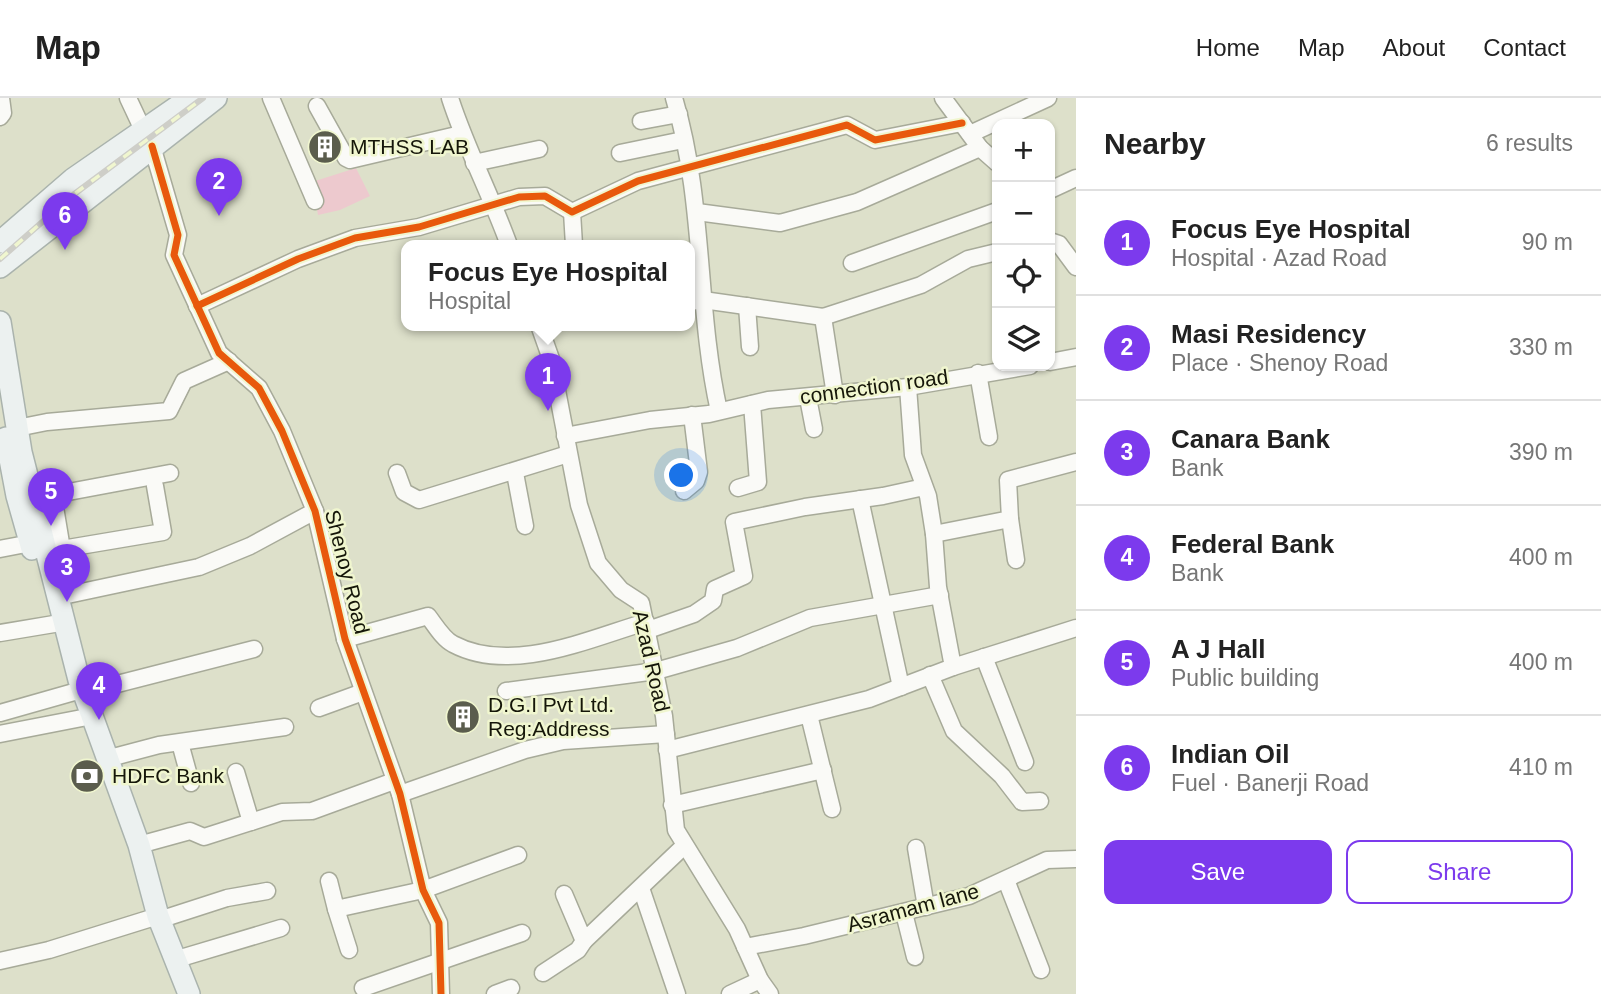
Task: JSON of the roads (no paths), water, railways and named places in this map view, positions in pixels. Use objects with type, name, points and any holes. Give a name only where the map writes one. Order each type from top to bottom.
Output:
[{"type":"main road","points":[[0,242],[42,219],[153,134],[190,98]]},
{"type":"main road","points":[[153,134],[216,98]]},
{"type":"main road","points":[[0,267],[42,219]]},
{"type":"main road","points":[[0,322],[11,430],[9,454],[29,502],[58,597],[79,680],[82,718],[155,918],[189,994]]},
{"type":"main road","points":[[0,403],[11,430]]},
{"type":"main road","points":[[29,502],[31,543],[54,624],[139,845],[176,994]]},
{"type":"street","points":[[0,117],[3,113],[1,98]]},
{"type":"street","name":"Shenoy Road","points":[[128,98],[153,134],[178,235],[174,256],[219,353],[259,388],[282,431],[315,511],[345,639],[397,787],[423,890],[439,923],[443,960],[441,994]]},
{"type":"street","points":[[271,98],[314,201]]},
{"type":"street","points":[[450,98],[461,134],[494,204],[507,240]]},
{"type":"street","points":[[943,98],[980,148],[992,159]]},
{"type":"street","points":[[572,212],[638,181],[847,125],[876,140],[966,129],[1048,98]]},
{"type":"street","points":[[317,106],[346,158],[350,160],[461,134]]},
{"type":"street","points":[[641,121],[677,106],[697,212],[696,301],[719,411]]},
{"type":"street","points":[[620,153],[683,141]]},
{"type":"street","points":[[697,212],[780,223],[857,201],[980,148]]},
{"type":"street","points":[[474,163],[539,149]]},
{"type":"street","points":[[1055,188],[1076,178]]},
{"type":"street","points":[[197,306],[298,259],[355,238],[419,227],[519,197],[545,196],[572,212]]},
{"type":"street","points":[[572,212],[575,240]]},
{"type":"street","points":[[852,263],[992,213]]},
{"type":"street","points":[[1055,243],[1059,244],[1076,267]]},
{"type":"street","points":[[696,301],[823,317],[920,285],[968,259],[992,253]]},
{"type":"street","points":[[747,306],[750,347]]},
{"type":"street","points":[[823,317],[835,395]]},
{"type":"street","name":"Azad Road","points":[[541,331],[551,359],[579,505],[598,563],[621,590],[641,603],[656,671],[676,830],[770,994]]},
{"type":"street","points":[[1055,361],[1076,357]]},
{"type":"street","points":[[11,430],[47,422],[169,411],[184,380],[229,361]]},
{"type":"street","name":"connection road","points":[[565,436],[752,404],[908,387],[993,371]]},
{"type":"street","points":[[978,373],[989,437]]},
{"type":"street","points":[[908,387],[913,455],[924,487],[934,534],[940,595],[953,667]]},
{"type":"street","points":[[808,398],[814,429]]},
{"type":"street","points":[[738,488],[758,482],[752,404]]},
{"type":"street","points":[[684,491],[696,481],[699,472],[692,415]]},
{"type":"street","points":[[397,473],[404,492],[419,500],[568,454]]},
{"type":"street","points":[[1016,560],[1008,481],[1076,462]]},
{"type":"street","points":[[515,472],[525,526]]},
{"type":"street","points":[[29,502],[170,473]]},
{"type":"street","points":[[29,502],[54,507],[62,549],[163,532],[155,486]]},
{"type":"street","points":[[345,639],[428,616],[450,643],[468,650],[505,657],[554,649],[694,614],[713,601],[715,589],[744,576],[734,522],[924,487]]},
{"type":"street","points":[[860,499],[901,687]]},
{"type":"street","points":[[58,597],[199,567],[250,546],[315,511]]},
{"type":"street","points":[[934,534],[1010,519]]},
{"type":"street","points":[[0,550],[31,543]]},
{"type":"street","points":[[506,691],[656,671],[737,648],[810,618],[940,595]]},
{"type":"street","points":[[0,633],[54,624]]},
{"type":"street","points":[[139,845],[190,831],[204,836],[282,812],[312,811],[563,741],[666,742],[809,715],[1076,628]]},
{"type":"street","points":[[0,713],[254,649]]},
{"type":"street","points":[[984,657],[1025,762]]},
{"type":"street","points":[[930,674],[954,731],[1002,776],[1022,802],[1040,801]]},
{"type":"street","points":[[319,708],[363,692]]},
{"type":"street","points":[[809,715],[832,809]]},
{"type":"street","points":[[0,734],[82,718]]},
{"type":"street","points":[[106,759],[180,743],[285,727]]},
{"type":"street","points":[[180,743],[191,783]]},
{"type":"street","points":[[475,754],[494,760]]},
{"type":"street","points":[[672,805],[823,770]]},
{"type":"street","points":[[236,772],[251,822]]},
{"type":"street","points":[[543,973],[578,950],[584,941],[684,846]]},
{"type":"street","points":[[916,848],[926,907]]},
{"type":"street","points":[[337,909],[423,890],[518,855]]},
{"type":"street","name":"Asramam lane","points":[[745,947],[904,913],[969,896],[1047,860],[1076,859]]},
{"type":"street","points":[[1006,880],[1041,970]]},
{"type":"street","points":[[329,881],[349,950]]},
{"type":"street","points":[[641,888],[677,994]]},
{"type":"street","points":[[0,961],[227,898],[267,891]]},
{"type":"street","points":[[564,894],[584,941]]},
{"type":"street","points":[[904,913],[915,957]]},
{"type":"street","points":[[174,960],[281,928]]},
{"type":"street","points":[[363,989],[522,933]]},
{"type":"street","points":[[730,994],[760,980]]},
{"type":"street","points":[[495,994],[512,988]]},
{"type":"railway","points":[[0,259],[73,195],[203,98]]},
{"type":"place","name":"MTHSS LAB","points":[[325,147]]},
{"type":"place","name":"Masi Residency","points":[[219,216]]},
{"type":"place","name":"Indian Oil","points":[[65,250]]},
{"type":"place","name":"Focus Eye Hospital","points":[[548,411]]},
{"type":"place","name":"A J Hall","points":[[51,526]]},
{"type":"place","name":"Canara Bank","points":[[67,602]]},
{"type":"place","name":"D.G.I Pvt Ltd. Reg:Address","points":[[463,717]]},
{"type":"place","name":"Federal Bank","points":[[99,720]]},
{"type":"place","name":"HDFC Bank","points":[[87,776]]}]
